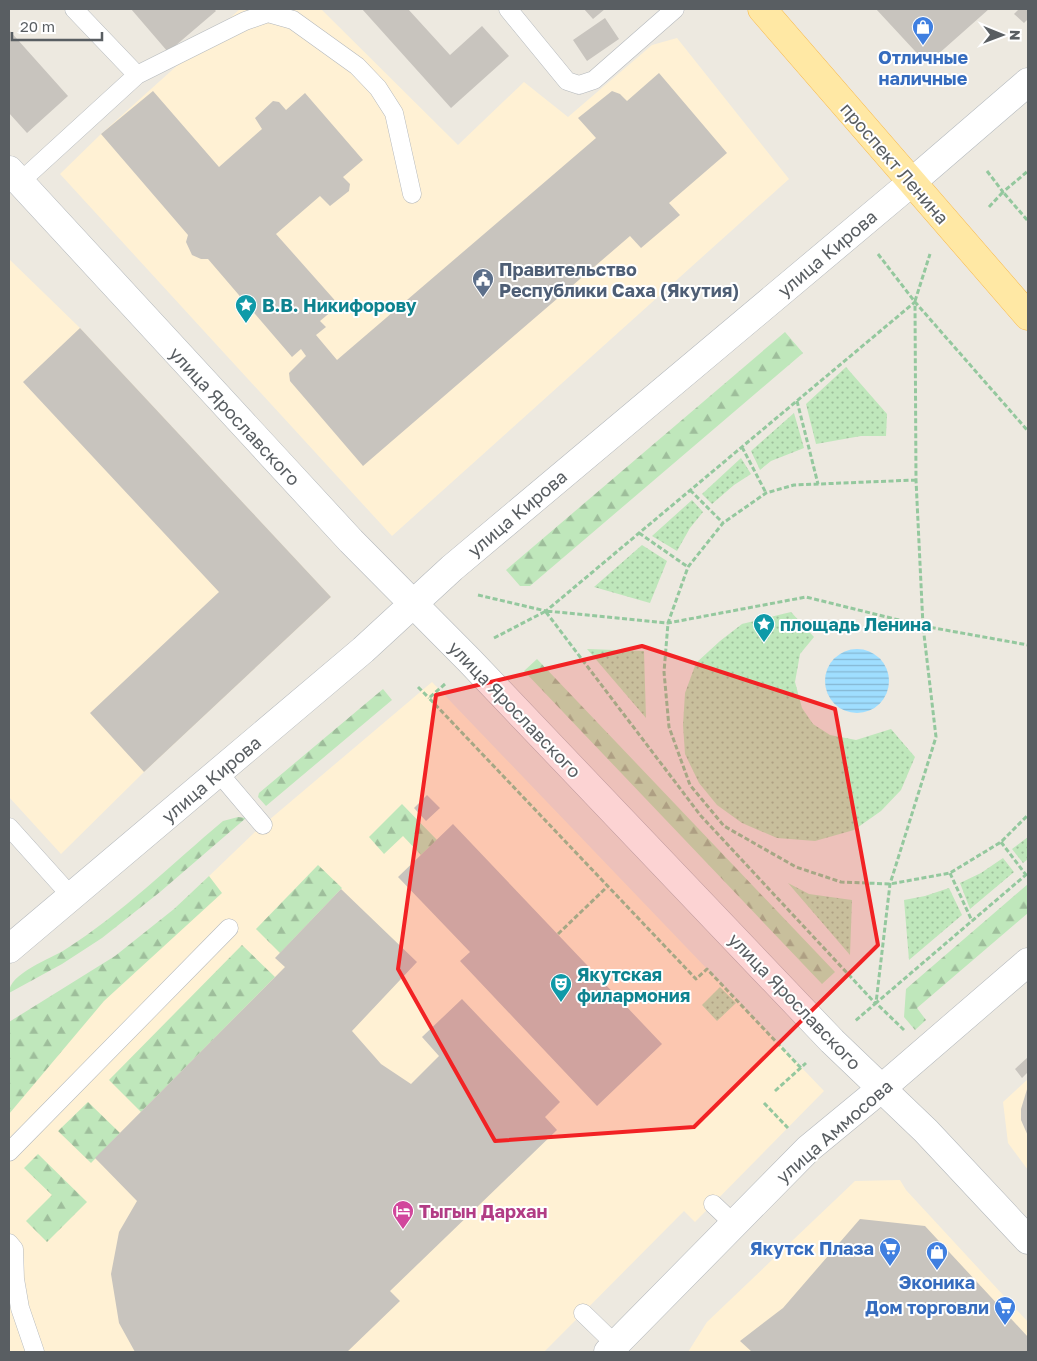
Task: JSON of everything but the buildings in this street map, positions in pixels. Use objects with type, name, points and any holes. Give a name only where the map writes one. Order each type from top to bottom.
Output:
[{"type":"main road","name":"проспект Ленина","points":[[762,9],[1028,316]]},
{"type":"street","name":"улица Кирова","points":[[9,949],[363,650],[452,568],[912,182],[1028,82]]},
{"type":"street","name":"улица Ярославского","points":[[15,176],[351,541],[470,661],[832,1041],[926,1131],[1028,1240]]},
{"type":"street","name":"улица Аммосова","points":[[612,1348],[808,1149],[1028,962]]},
{"type":"lane","points":[[74,9],[137,74]]},
{"type":"lane","points":[[508,9],[568,81],[580,85],[594,80],[675,9]]},
{"type":"lane","points":[[15,176],[137,74],[245,22],[268,13],[293,20],[357,66],[378,88],[394,113],[412,194]]},
{"type":"lane","points":[[218,772],[263,825]]},
{"type":"lane","points":[[9,827],[71,896]]},
{"type":"lane","points":[[9,1152],[229,928]]},
{"type":"lane","points":[[713,1204],[734,1224]]},
{"type":"lane","points":[[9,1243],[14,1249],[15,1279],[20,1308],[35,1352]]},
{"type":"lane","points":[[583,1313],[612,1348]]},
{"type":"path","points":[[988,171],[1003,192],[1028,220]]},
{"type":"path","points":[[989,207],[1003,192],[1028,171]]},
{"type":"path","points":[[878,254],[915,302],[1028,431]]},
{"type":"path","points":[[876,1003],[890,884],[936,737],[922,626],[916,480],[915,302],[930,254]]},
{"type":"path","points":[[494,638],[546,611],[915,302]]},
{"type":"path","points":[[797,401],[818,484]]},
{"type":"path","points":[[742,447],[766,492]]},
{"type":"path","points":[[916,480],[794,485],[766,492],[723,523],[688,567],[668,623],[664,672],[669,727],[690,785],[724,826],[796,867],[841,882],[890,884],[950,873],[1001,842],[1028,815]]},
{"type":"path","points":[[690,490],[723,523]]},
{"type":"path","points":[[639,533],[688,567]]},
{"type":"path","points":[[478,595],[546,611],[668,623],[806,597],[922,626],[1028,645]]},
{"type":"path","points":[[546,611],[701,816],[876,1003],[909,1034]]},
{"type":"path","points":[[429,698],[445,684]]},
{"type":"path","points":[[418,687],[696,979],[707,969],[801,1068]]},
{"type":"path","points":[[855,1021],[1027,874],[1001,842]]},
{"type":"path","points":[[950,873],[972,921]]},
{"type":"path","points":[[558,934],[608,886]]},
{"type":"path","points":[[775,1091],[806,1063]]},
{"type":"path","points":[[764,1102],[790,1130]]},
{"type":"highlighted area","points":[[642,646],[835,709],[878,945],[694,1127],[495,1141],[398,969],[436,695]]},
{"type":"shaded area","points":[[240,9],[321,9],[458,145],[524,82],[568,117],[652,45],[677,38],[789,179],[392,536],[60,174],[101,134]]},
{"type":"shaded area","points":[[9,259],[80,328],[331,597],[144,772],[61,854],[9,797]]},
{"type":"shaded area","points":[[432,682],[824,1091],[695,1222],[684,1211],[544,1352],[9,1352],[9,1068],[256,831]]},
{"type":"shaded area","points":[[1028,1079],[1028,1170],[1008,1143],[1003,1102]]},
{"type":"shaded area","points":[[900,1180],[906,1190],[1028,1322],[1028,1352],[688,1352],[707,1322],[855,1181]]},
{"type":"green space","points":[[785,332],[803,353],[530,586],[520,586],[506,570]]},
{"type":"green space","points":[[846,367],[887,414],[886,436],[861,436],[816,444],[806,404]]},
{"type":"green space","points":[[794,413],[804,448],[771,461],[760,470],[751,451]]},
{"type":"green space","points":[[741,458],[751,474],[734,485],[712,504],[702,494]]},
{"type":"green space","points":[[692,500],[703,512],[690,528],[677,551],[652,536]]},
{"type":"green space","points":[[642,545],[667,561],[650,603],[594,587]]},
{"type":"green space","points":[[791,612],[814,637],[800,654],[795,682],[802,708],[813,724],[830,735],[856,740],[891,729],[915,757],[901,790],[881,811],[854,830],[815,841],[777,838],[742,823],[717,805],[699,783],[685,754],[683,725],[685,693],[696,663],[742,624]]},
{"type":"green space","points":[[587,649],[644,651],[646,718]]},
{"type":"green space","points":[[537,659],[835,972],[822,984],[524,671]]},
{"type":"green space","points":[[383,689],[392,700],[266,806],[258,797],[259,793]]},
{"type":"green space","points":[[402,804],[437,840],[421,855],[403,836],[384,854],[369,837]]},
{"type":"green space","points":[[238,817],[246,818],[160,892],[102,938],[62,964],[9,993],[11,986],[23,973],[66,949],[107,920],[223,821]]},
{"type":"green space","points":[[1028,837],[1028,859],[1023,863],[1012,849]]},
{"type":"green space","points":[[1003,858],[1014,872],[970,909],[960,883],[981,873]]},
{"type":"green space","points":[[318,865],[342,888],[280,953],[256,929]]},
{"type":"green space","points":[[209,876],[222,893],[104,1001],[9,1114],[9,1022],[115,956],[174,909]]},
{"type":"green space","points":[[788,883],[809,894],[852,900],[850,955]]},
{"type":"green space","points":[[1028,884],[1028,913],[917,1008],[926,1020],[915,1030],[904,1017],[906,989]]},
{"type":"green space","points":[[949,888],[962,915],[909,960],[904,900],[925,896]]},
{"type":"green space","points":[[242,945],[275,977],[141,1112],[109,1080]]},
{"type":"green space","points":[[720,987],[736,1003],[717,1021],[702,1005]]},
{"type":"green space","points":[[88,1102],[120,1133],[91,1163],[58,1131]]},
{"type":"green space","points":[[38,1154],[87,1202],[47,1242],[26,1221],[52,1195],[24,1168]]},
{"type":"water","points":[[851,649],[863,649],[880,658],[887,669],[889,681],[887,693],[880,704],[863,713],[851,713],[839,708],[830,699],[825,687],[825,675],[830,663],[839,654]]},
{"type":"place","name":"Отличные наличные","points":[[923,46]]},
{"type":"place","name":"Правительство Республики Саха (Якутия)","points":[[483,298]]},
{"type":"place","name":"В.В. Никифорову","points":[[246,324]]},
{"type":"place","name":"площадь Ленина","points":[[764,643]]},
{"type":"place","name":"Якутская филармония","points":[[561,1003]]},
{"type":"place","name":"Тыгын Дархан","points":[[403,1230]]},
{"type":"place","name":"Якутск Плаза","points":[[890,1267]]},
{"type":"place","name":"Эконика","points":[[937,1271]]},
{"type":"place","name":"Дом торговли","points":[[1005,1326]]}]
